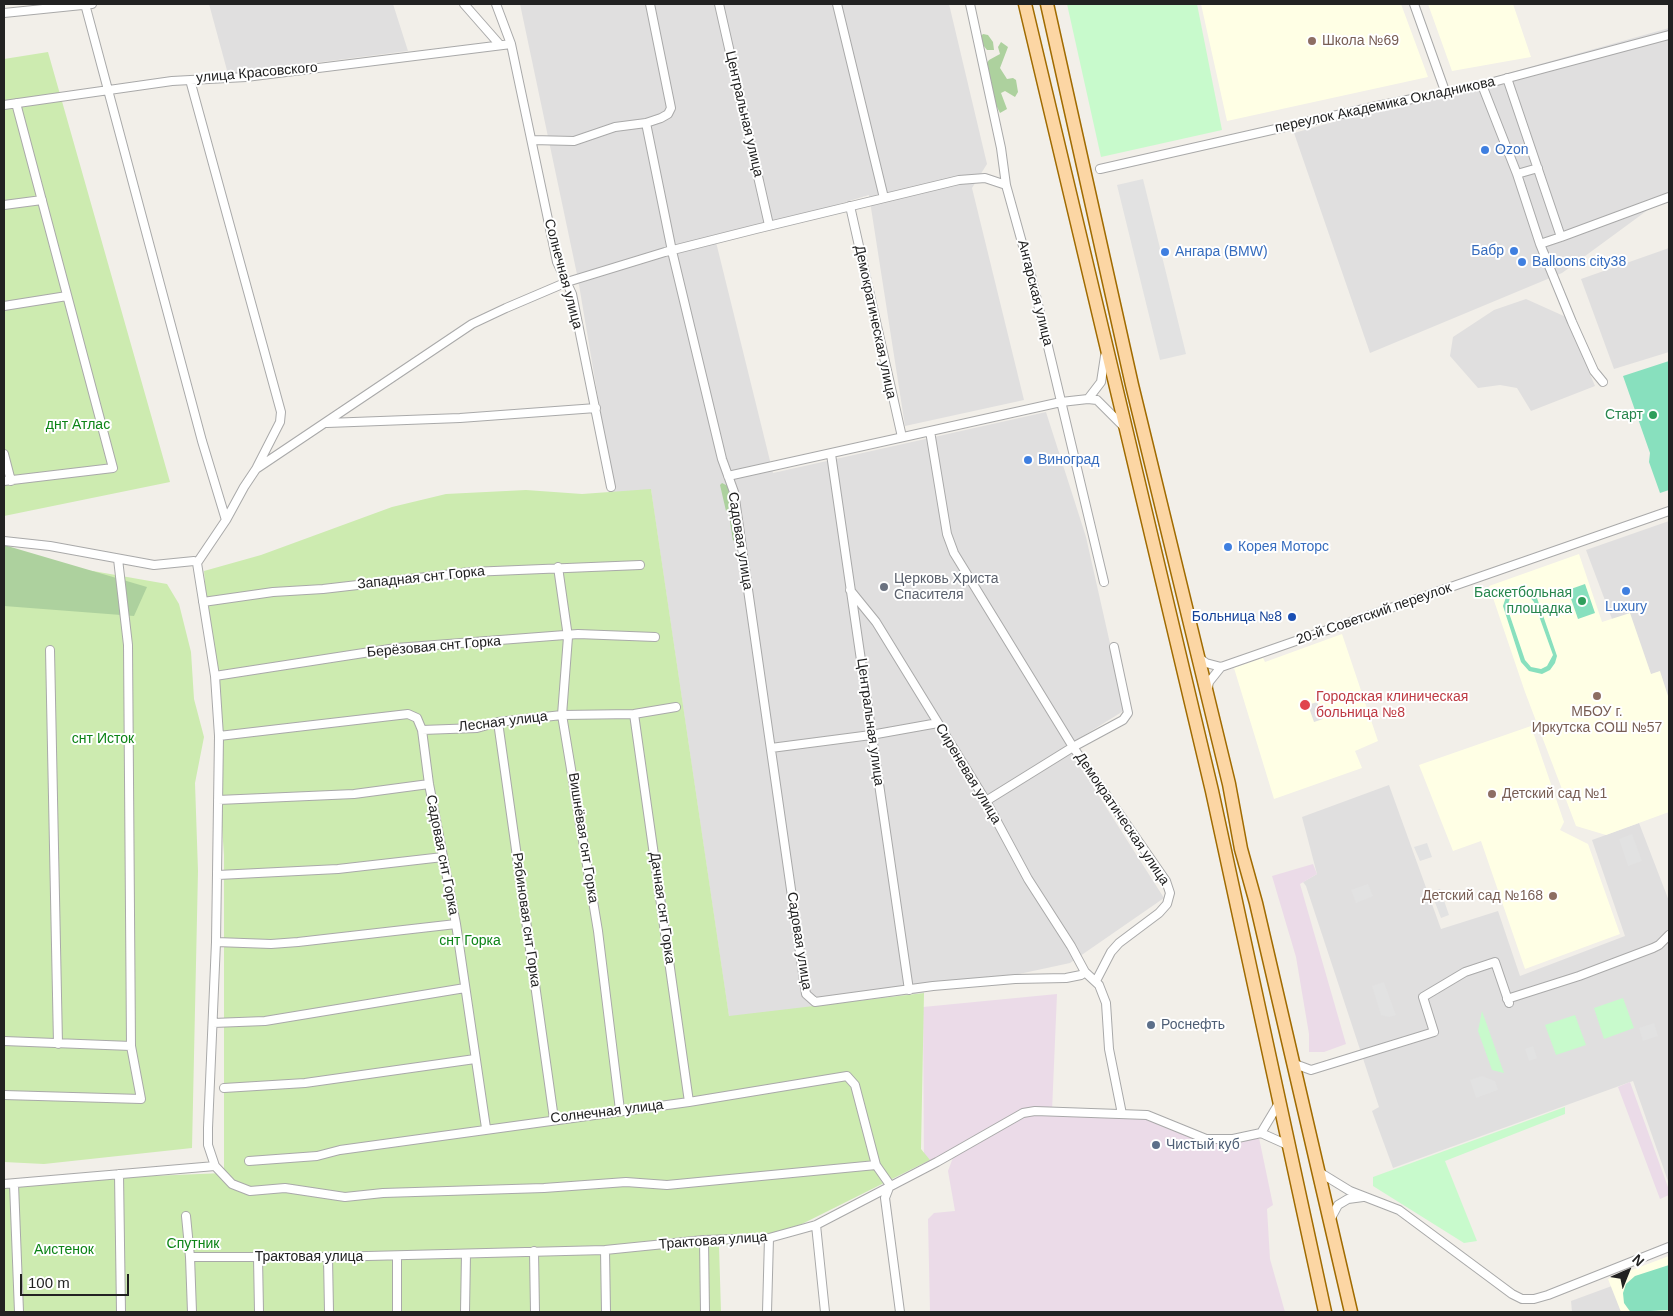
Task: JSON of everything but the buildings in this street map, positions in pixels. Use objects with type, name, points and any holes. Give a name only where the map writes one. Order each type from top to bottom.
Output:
[{"type":"main road","points":[[1025,4],[1043,70],[1126,431],[1212,791],[1266,1030],[1279,1103],[1325,1312]]},
{"type":"main road","points":[[1047,4],[1132,384],[1207,693],[1351,1312]]},
{"type":"street","points":[[84,4],[202,441],[226,520]]},
{"type":"street","points":[[4,13],[92,4]]},
{"type":"street","points":[[464,4],[500,45]]},
{"type":"street","name":"Солнечная улица","points":[[496,4],[511,44],[553,244],[560,270],[567,282],[573,300],[611,487]]},
{"type":"street","points":[[532,140],[574,141],[604,130],[646,123],[668,114],[671,108],[650,4]]},
{"type":"street","name":"Центральная улица","points":[[719,4],[769,225]]},
{"type":"street","points":[[837,4],[884,198]]},
{"type":"street","name":"Ангарская улица","points":[[970,4],[1001,148],[1006,185],[1031,275],[1104,582]]},
{"type":"street","points":[[1414,4],[1445,91]]},
{"type":"street","name":"переулок Академика Окладникова","points":[[1100,169],[1445,91],[1482,85],[1669,35]]},
{"type":"street","name":"улица Красовского","points":[[4,105],[190,80],[246,77],[511,44]]},
{"type":"street","points":[[1507,78],[1561,237]]},
{"type":"street","points":[[190,80],[281,412],[280,422],[256,469],[226,520],[197,563],[215,676],[219,736],[218,875],[208,1136],[208,1145],[216,1166],[232,1184],[250,1190],[284,1188],[345,1197],[432,1190],[544,1188],[626,1182],[668,1185],[876,1165]]},
{"type":"street","points":[[1482,85],[1517,174],[1540,244],[1575,330],[1594,371],[1603,382]]},
{"type":"street","points":[[4,454],[8,481],[113,468],[16,103]]},
{"type":"street","name":"Садовая улица","points":[[646,123],[672,251],[735,501],[806,996],[815,1002],[974,982],[1077,977],[1085,972]]},
{"type":"street","points":[[1080,153],[1088,164],[1100,169],[1092,178],[1088,190]]},
{"type":"street","points":[[1517,174],[1538,168]]},
{"type":"street","points":[[256,469],[328,423],[472,324],[567,282],[769,225],[884,198],[976,178],[1006,185]]},
{"type":"street","points":[[1540,244],[1669,196]]},
{"type":"street","points":[[4,205],[42,200]]},
{"type":"street","name":"Демократическая улица","points":[[850,206],[902,437]]},
{"type":"street","points":[[4,306],[67,296]]},
{"type":"street","points":[[1088,399],[1101,382],[1107,348]]},
{"type":"street","points":[[728,476],[1061,402],[1097,400],[1126,431]]},
{"type":"street","points":[[328,423],[460,418],[596,408]]},
{"type":"street","name":"Демократическая улица","points":[[930,431],[946,526],[954,553],[1073,747],[1161,874],[1169,890],[1168,900],[1164,908],[1114,948],[1096,981]]},
{"type":"street","name":"Центральная улица","points":[[830,454],[858,633],[871,735],[909,990]]},
{"type":"street","name":"20-й Советский переулок","points":[[1221,667],[1669,511]]},
{"type":"street","points":[[4,541],[50,546],[154,565],[194,561],[197,563]]},
{"type":"street","points":[[4,1095],[141,1099],[131,1046],[128,645],[118,559]]},
{"type":"street","name":"Западная снт Горка","points":[[203,602],[273,592],[324,589],[470,572],[640,565]]},
{"type":"street","name":"Вишнёвая снт Горка","points":[[558,567],[568,637],[562,715],[598,931],[620,1110]]},
{"type":"street","name":"Сиреневая улица","points":[[850,590],[876,622],[986,801],[1028,879],[1071,946],[1079,964],[1096,981]]},
{"type":"street","name":"Берёзовая снт Горка","points":[[215,676],[396,648],[568,637],[578,634],[655,637]]},
{"type":"street","points":[[1073,747],[1123,720],[1128,714],[1114,647]]},
{"type":"street","points":[[50,650],[58,1044]]},
{"type":"street","points":[[1197,656],[1206,663],[1221,667],[1209,682],[1207,693]]},
{"type":"street","name":"Лесная улица","points":[[422,730],[478,728],[498,722],[562,715],[634,714],[676,707]]},
{"type":"street","points":[[219,736],[408,714],[418,718],[422,730]]},
{"type":"street","name":"Дачная снт Горка","points":[[634,714],[689,1102]]},
{"type":"street","name":"Рябиновая снт Горка","points":[[498,722],[554,1119]]},
{"type":"street","points":[[771,748],[871,735],[938,723]]},
{"type":"street","name":"Садовая снт Горка","points":[[422,730],[428,784],[456,924],[486,1128]]},
{"type":"street","name":"Демократическая улица","points":[[986,801],[1073,747]]},
{"type":"street","points":[[218,800],[354,794],[428,784]]},
{"type":"street","points":[[218,875],[338,869],[443,857]]},
{"type":"street","points":[[216,942],[271,944],[298,942],[456,924]]},
{"type":"street","points":[[1299,1091],[1302,1081],[1311,1070],[1434,1032],[1423,996],[1465,972],[1495,962],[1508,1001],[1653,948],[1669,935]]},
{"type":"street","points":[[1096,981],[1101,988],[1106,1003],[1109,1050],[1122,1114]]},
{"type":"street","points":[[213,1023],[265,1021],[465,988]]},
{"type":"street","points":[[4,1041],[131,1046]]},
{"type":"street","points":[[224,1088],[305,1083],[475,1059]]},
{"type":"street","points":[[1292,1062],[1311,1070]]},
{"type":"street","name":"Солнечная улица","points":[[249,1162],[317,1156],[340,1150],[486,1128],[689,1102],[847,1076],[855,1085],[876,1165],[890,1185]]},
{"type":"street","points":[[1279,1103],[1261,1133],[1290,1146]]},
{"type":"street","name":"Трактовая улица","points":[[190,1257],[397,1256],[605,1250],[704,1240],[769,1238],[816,1225],[936,1162],[1023,1113],[1035,1111],[1147,1115],[1206,1139],[1233,1139],[1261,1133]]},
{"type":"street","points":[[4,1184],[216,1166]]},
{"type":"street","points":[[1318,1171],[1334,1182],[1365,1197],[1399,1210],[1512,1294],[1522,1299],[1534,1299],[1548,1295],[1669,1247]]},
{"type":"street","points":[[119,1174],[121,1312]]},
{"type":"street","points":[[14,1184],[19,1312]]},
{"type":"street","points":[[890,1185],[885,1198],[900,1312]]},
{"type":"street","points":[[1330,1223],[1333,1212],[1338,1205],[1348,1200],[1365,1197]]},
{"type":"street","points":[[186,1216],[192,1312]]},
{"type":"street","points":[[816,1225],[825,1312]]},
{"type":"street","points":[[768,1312],[769,1238]]},
{"type":"street","points":[[704,1240],[705,1312]]},
{"type":"street","points":[[605,1250],[606,1312]]},
{"type":"street","points":[[534,1251],[535,1312]]},
{"type":"street","points":[[465,1312],[466,1254]]},
{"type":"street","points":[[397,1256],[397,1312]]},
{"type":"street","points":[[328,1257],[329,1312]]},
{"type":"street","points":[[258,1258],[259,1312]]},
{"type":"shaded area","points":[[209,4],[393,4],[408,51],[228,74]]},
{"type":"shaded area","points":[[520,4],[949,4],[987,164],[972,188],[1024,400],[905,426],[869,195],[756,229],[715,238],[773,473],[1046,412],[1086,537],[1125,710],[1067,746],[1164,898],[1070,963],[1019,974],[922,983],[924,993],[729,1017],[651,490],[614,493],[578,279]]},
{"type":"shaded area","name":"Школа №69","points":[[1201,4],[1401,4],[1428,77],[1227,121]]},
{"type":"shaded area","points":[[1428,4],[1513,4],[1531,57],[1452,71]]},
{"type":"shaded area","points":[[1669,28],[1669,198],[1660,201],[1562,273],[1370,353],[1294,133]]},
{"type":"shaded area","points":[[1143,179],[1186,354],[1160,360],[1117,185]]},
{"type":"shaded area","points":[[1669,248],[1669,352],[1614,369],[1581,279]]},
{"type":"shaded area","points":[[1526,299],[1566,317],[1595,386],[1531,411],[1517,388],[1500,385],[1478,388],[1450,356],[1453,337],[1494,310]]},
{"type":"shaded area","points":[[1669,521],[1669,770],[1586,550]]},
{"type":"shaded area","name":"МБОУ г. Иркутска СОШ №57","points":[[1579,554],[1602,622],[1630,613],[1651,674],[1660,671],[1669,699],[1669,812],[1606,835],[1576,826],[1525,692],[1489,586]]},
{"type":"shaded area","name":"Городская клиническая больница №8","points":[[1342,634],[1378,741],[1355,751],[1362,768],[1274,799],[1234,668],[1263,658],[1265,662]]},
{"type":"shaded area","points":[[1317,702],[1323,719],[1314,722],[1308,705]]},
{"type":"shaded area","points":[[1531,726],[1564,822],[1560,830],[1588,844],[1620,934],[1525,969],[1481,841],[1453,851],[1419,765]]},
{"type":"shaded area","points":[[1389,785],[1441,929],[1498,911],[1520,976],[1625,936],[1592,840],[1639,823],[1669,901],[1669,1184],[1633,1081],[1393,1168],[1372,1111],[1379,1107],[1306,886],[1303,882],[1317,874],[1302,817]]},
{"type":"shaded area","points":[[1632,834],[1642,861],[1628,866],[1619,839]]},
{"type":"shaded area","points":[[1427,843],[1432,857],[1420,861],[1414,847]]},
{"type":"shaded area","points":[[1313,864],[1317,874],[1300,884],[1346,1044],[1324,1052],[1309,1052],[1309,1034],[1296,957],[1272,876]]},
{"type":"shaded area","points":[[1368,884],[1373,896],[1356,903],[1351,890]]},
{"type":"shaded area","points":[[1440,889],[1449,915],[1441,918],[1431,892]]},
{"type":"shaded area","points":[[1384,982],[1396,1015],[1389,1017],[1381,1015],[1372,986]]},
{"type":"shaded area","points":[[1057,994],[1052,1111],[1147,1115],[1206,1139],[1258,1133],[1273,1205],[1267,1209],[1270,1259],[1285,1312],[930,1312],[928,1219],[934,1213],[955,1211],[948,1171],[955,1152],[924,1168],[923,1007]]},
{"type":"shaded area","points":[[1654,1023],[1658,1036],[1643,1041],[1639,1028]]},
{"type":"shaded area","points":[[1533,1046],[1537,1058],[1529,1061],[1525,1049]]},
{"type":"shaded area","points":[[1482,1076],[1495,1081],[1498,1090],[1476,1098],[1470,1080]]},
{"type":"shaded area","points":[[1630,1082],[1669,1190],[1669,1195],[1660,1199],[1618,1087]]},
{"type":"shaded area","points":[[1669,1256],[1669,1312],[1621,1312],[1608,1279]]},
{"type":"shaded area","points":[[1669,1265],[1669,1312],[1572,1312],[1571,1301]]},
{"type":"green space","points":[[1067,4],[1197,4],[1222,130],[1101,157]]},
{"type":"green space","points":[[983,34],[988,35],[993,42],[994,50],[987,50],[983,45],[981,36]]},
{"type":"green space","points":[[1001,42],[1008,47],[1000,68],[1007,79],[1013,78],[1016,80],[1018,92],[1015,97],[1005,91],[1001,93],[1007,109],[1000,113],[995,103],[986,64],[989,60],[1000,54],[998,47]]},
{"type":"green space","name":"днт Атлас","points":[[48,52],[170,482],[4,516],[4,59]]},
{"type":"green space","name":"Старт","points":[[1669,361],[1669,490],[1660,493],[1649,462],[1650,453],[1623,376]]},
{"type":"green space","points":[[722,483],[728,486],[731,499],[726,511],[720,485]]},
{"type":"green space","name":"снт Горка","points":[[651,489],[729,1016],[924,993],[921,1149],[930,1160],[772,1239],[719,1246],[721,1312],[4,1312],[4,1182],[224,1173],[224,855],[204,571],[261,555],[392,507],[446,494],[526,490],[582,494]]},
{"type":"green space","points":[[729,515],[734,517],[737,536],[733,541]]},
{"type":"green space","points":[[4,545],[147,587],[134,616],[4,606]]},
{"type":"green space","name":"снт Исток","points":[[4,564],[93,571],[167,584],[179,604],[191,652],[194,699],[204,737],[195,783],[198,871],[192,1148],[44,1164],[4,1162]]},
{"type":"green space","name":"Баскетбольная площадка","points":[[1585,584],[1595,613],[1578,619],[1568,590]]},
{"type":"green space","points":[[1517,588],[1530,590],[1537,598],[1557,656],[1550,670],[1542,674],[1529,671],[1521,662],[1503,606],[1507,594]],"holes":[[[1518,593],[1528,595],[1534,602],[1553,655],[1547,666],[1541,669],[1531,667],[1525,660],[1507,607],[1510,598]]]},
{"type":"green space","points":[[1623,998],[1634,1028],[1604,1039],[1594,1008]]},
{"type":"green space","points":[[1482,1011],[1504,1073],[1492,1070],[1478,1031]]},
{"type":"green space","points":[[1575,1015],[1586,1045],[1556,1055],[1545,1025]]},
{"type":"green space","points":[[1565,1107],[1565,1114],[1445,1161],[1477,1241],[1464,1243],[1373,1186],[1373,1177]]},
{"type":"green space","points":[[1669,1265],[1669,1310],[1631,1312],[1624,1303],[1623,1293],[1626,1284],[1635,1276]]},
{"type":"place","name":"Школа №69","points":[[1312,41]]},
{"type":"place","name":"Ozon","points":[[1485,150]]},
{"type":"place","name":"Бабр","points":[[1514,251]]},
{"type":"place","name":"Ангара (BMW)","points":[[1165,252]]},
{"type":"place","name":"Balloons city38","points":[[1522,262]]},
{"type":"place","name":"Старт","points":[[1653,415]]},
{"type":"place","name":"Виноград","points":[[1028,460]]},
{"type":"place","name":"Корея Моторс","points":[[1228,547]]},
{"type":"place","name":"Церковь Христа Спасителя","points":[[884,587]]},
{"type":"place","name":"Luxury","points":[[1626,591]]},
{"type":"place","name":"Баскетбольная площадка","points":[[1582,601]]},
{"type":"place","name":"Больница №8","points":[[1292,617]]},
{"type":"place","name":"МБОУ г. Иркутска СОШ №57","points":[[1597,696]]},
{"type":"place","name":"Городская клиническая больница №8","points":[[1305,705]]},
{"type":"place","name":"Детский сад №1","points":[[1492,794]]},
{"type":"place","name":"Детский сад №168","points":[[1553,896]]},
{"type":"place","name":"Роснефть","points":[[1151,1025]]},
{"type":"place","name":"Чистый куб","points":[[1156,1145]]},
{"type":"park label","name":"Спутник","points":[[193,1244]]},
{"type":"park label","name":"Аистенок","points":[[64,1250]]}]
